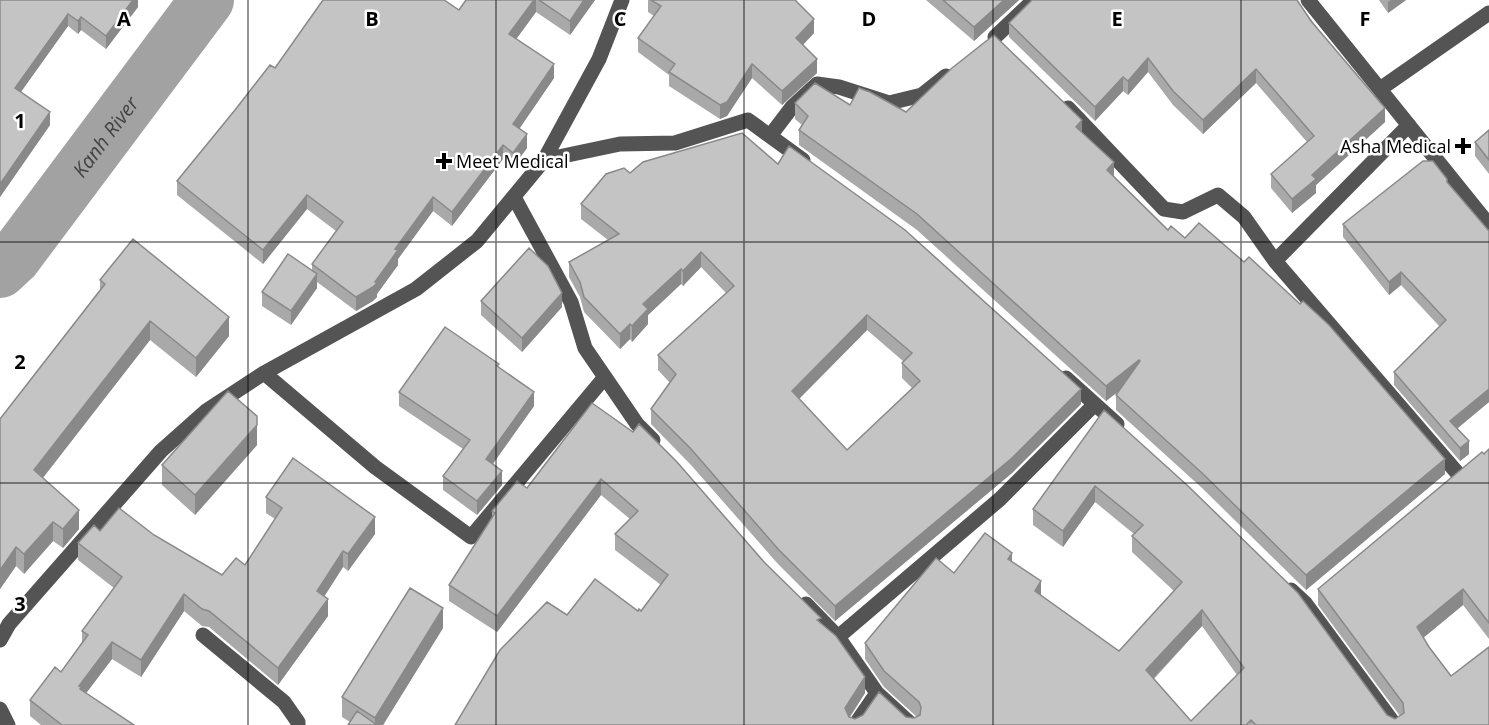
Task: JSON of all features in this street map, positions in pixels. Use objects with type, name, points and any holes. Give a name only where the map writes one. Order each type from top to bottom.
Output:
[{"type":"street","points":[[0,640],[9,624],[161,451],[206,411],[264,373],[416,289],[477,241],[544,160],[599,59],[622,0]]},
{"type":"street","points":[[1009,51],[990,40],[1034,0]]},
{"type":"street","points":[[1308,0],[1489,225]]},
{"type":"street","points":[[1380,89],[1489,14]]},
{"type":"street","points":[[770,136],[792,107],[817,84],[839,87],[889,103],[922,95],[959,67]]},
{"type":"street","points":[[1061,101],[1164,209],[1183,212],[1218,195],[1244,217],[1275,261],[1459,475]]},
{"type":"street","points":[[544,160],[620,144],[675,143],[748,120],[817,170]]},
{"type":"street","points":[[1275,261],[1409,125]]},
{"type":"street","points":[[514,197],[571,302],[585,348],[637,424],[661,447]]},
{"type":"street","points":[[1051,365],[1128,435]]},
{"type":"street","points":[[264,373],[375,467],[471,537],[605,377]]},
{"type":"street","points":[[838,637],[1000,500],[1095,404]]},
{"type":"street","points":[[1280,578],[1309,599],[1395,725]]},
{"type":"street","points":[[796,594],[838,637],[877,693],[912,725]]},
{"type":"street","points":[[202,635],[284,702],[298,725]]},
{"type":"street","points":[[855,725],[877,693]]},
{"type":"street","points":[[0,709],[8,725]]},
{"type":"building","points":[[0,0],[133,0],[106,36],[81,17],[78,21],[68,14],[15,88],[50,112],[0,184]]},
{"type":"building","points":[[323,0],[444,0],[459,10],[466,0],[534,0],[509,34],[554,64],[513,124],[527,134],[513,153],[503,145],[452,212],[433,197],[395,249],[398,250],[375,282],[377,283],[356,297],[312,264],[343,222],[307,195],[263,250],[177,181],[270,65],[275,68]]},
{"type":"building","points":[[539,0],[584,0],[570,21]]},
{"type":"building","points":[[651,0],[795,0],[814,19],[796,38],[817,59],[782,91],[752,64],[727,102],[720,105],[669,72],[675,64],[638,38],[661,6]]},
{"type":"building","points":[[943,0],[1004,0],[974,27]]},
{"type":"building","points":[[1032,0],[1297,0],[1311,21],[1385,108],[1312,175],[1316,179],[1292,199],[1271,174],[1314,136],[1256,69],[1203,120],[1173,91],[1148,58],[1128,81],[1123,77],[1095,107],[1009,23]]},
{"type":"building","points":[[994,35],[1082,120],[1076,127],[1114,162],[1107,170],[1168,230],[1171,226],[1185,238],[1199,223],[1244,262],[1249,257],[1300,304],[1303,301],[1329,325],[1445,459],[1306,575],[1202,473],[1116,395],[1139,360],[1106,386],[917,214],[799,130],[808,116],[795,103],[815,83],[850,105],[859,88],[906,112],[952,68]]},
{"type":"building","points":[[1489,130],[1489,160],[1475,142]]},
{"type":"building","points":[[742,133],[778,164],[789,146],[905,230],[1081,389],[1012,458],[835,606],[778,549],[691,449],[651,409],[676,374],[658,355],[734,286],[701,252],[683,271],[681,269],[643,304],[648,309],[632,326],[630,324],[620,334],[584,297],[580,282],[569,262],[619,234],[581,204],[606,174],[624,168],[630,173],[643,162]],"holes":[[[867,315],[912,353],[902,363],[920,381],[847,450],[792,391]]]},
{"type":"building","points":[[1423,161],[1433,161],[1447,182],[1489,231],[1489,389],[1450,421],[1469,441],[1460,448],[1394,372],[1446,320],[1401,272],[1389,282],[1343,224]]},
{"type":"building","points":[[133,239],[229,317],[196,358],[150,321],[34,470],[79,510],[63,529],[53,522],[24,554],[16,547],[0,570],[0,419],[105,284],[100,280]]},
{"type":"building","points":[[529,248],[548,266],[562,293],[522,338],[481,301]]},
{"type":"building","points":[[288,254],[317,274],[291,311],[262,292]]},
{"type":"building","points":[[445,327],[499,364],[497,366],[534,392],[486,459],[502,471],[477,501],[443,476],[470,440],[399,392]]},
{"type":"building","points":[[228,391],[257,416],[257,425],[195,495],[162,465]]},
{"type":"building","points":[[592,403],[633,432],[639,424],[677,462],[764,562],[821,618],[817,620],[836,636],[865,677],[845,708],[849,717],[855,719],[863,715],[879,692],[906,717],[914,718],[920,715],[919,702],[884,671],[865,643],[936,558],[954,573],[985,533],[1012,553],[1008,559],[1041,581],[1035,591],[1119,651],[1182,582],[1132,536],[1143,525],[1095,486],[1063,531],[1033,509],[1104,410],[1188,486],[1298,593],[1387,715],[1395,719],[1404,713],[1403,703],[1318,589],[1482,452],[1484,454],[1489,449],[1489,623],[1463,589],[1417,627],[1451,676],[1489,647],[1489,725],[1256,725],[1251,720],[1246,725],[455,725],[500,650],[547,602],[567,615],[595,579],[641,611],[668,575],[615,534],[638,511],[601,479],[497,616],[449,585],[495,513],[492,511],[517,481],[527,488]],"holes":[[[1202,610],[1244,668],[1191,721],[1146,670]]]},
{"type":"building","points":[[293,458],[375,517],[348,554],[343,551],[317,591],[328,599],[278,668],[209,611],[202,609],[184,594],[141,660],[112,642],[79,686],[80,689],[134,725],[62,725],[30,700],[55,667],[61,672],[88,635],[82,631],[122,577],[78,543],[94,525],[100,531],[119,508],[154,535],[222,575],[236,558],[245,565],[282,508],[266,497]]},
{"type":"building","points":[[410,588],[443,608],[375,718],[342,697]]},
{"type":"building","points":[[357,711],[377,725],[348,725]]},
{"type":"waterway","name":"Kanh River","points":[[0,271],[14,258],[207,0]]},
{"type":"place","name":"Asha Medical","points":[[1463,146]]},
{"type":"place","name":"Meet Medical","points":[[444,161]]}]
